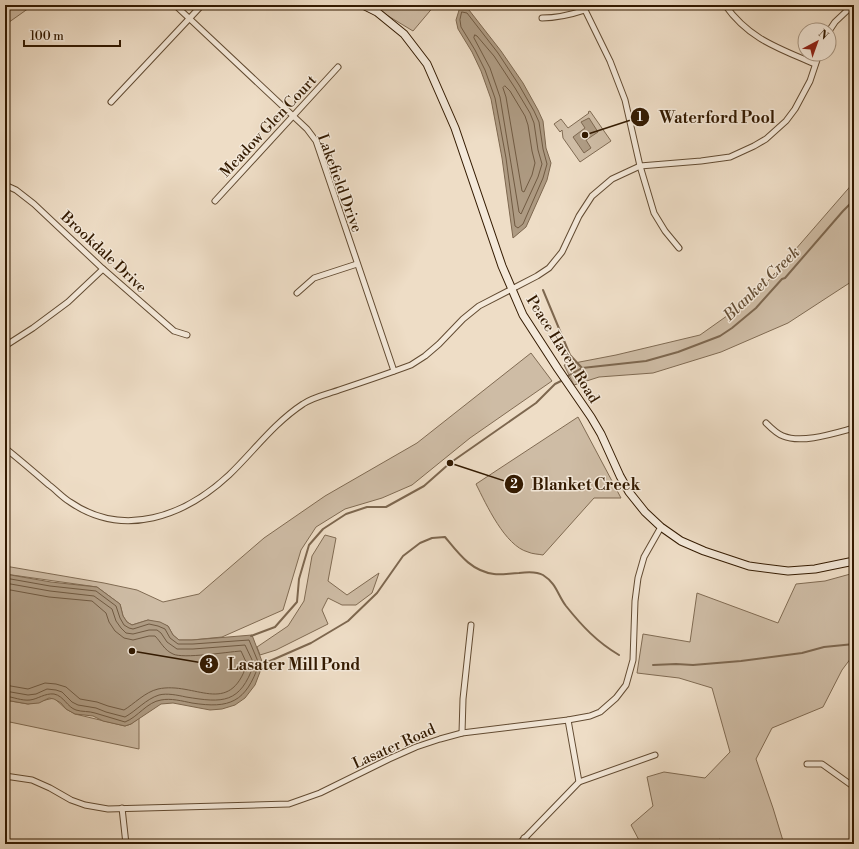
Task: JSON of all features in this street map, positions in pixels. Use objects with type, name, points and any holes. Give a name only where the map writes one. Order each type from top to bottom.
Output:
[{"type":"main road","name":"Peace Haven Road","points":[[363,5],[376,12],[404,34],[427,64],[455,128],[502,266],[523,315],[597,426],[628,492],[645,512],[661,527],[681,541],[704,551],[749,566],[788,571],[814,569],[854,561]]},
{"type":"street","name":"Lakefield Drive","points":[[175,5],[294,116],[316,141],[394,371]]},
{"type":"street","points":[[111,102],[202,5]]},
{"type":"street","points":[[5,448],[69,502],[86,512],[102,518],[148,520],[164,516],[184,507],[204,495],[228,476],[286,417],[304,403],[411,365],[439,344],[478,306],[537,276],[553,264],[562,252],[579,216],[592,196],[612,179],[640,166],[701,161],[741,153],[775,131],[795,109],[810,81],[815,64],[770,45],[755,36],[743,27],[725,5]]},
{"type":"street","points":[[835,22],[853,5]]},
{"type":"street","points":[[542,18],[556,18],[570,15],[584,7],[610,61],[625,100],[640,166],[654,213],[665,232],[679,248]]},
{"type":"street","name":"Meadow Glen Court","points":[[214,201],[338,67]]},
{"type":"street","name":"Brookdale Drive","points":[[5,185],[16,190],[34,204],[103,269],[174,331],[187,335]]},
{"type":"street","points":[[297,293],[314,278],[357,264]]},
{"type":"street","points":[[5,346],[68,302],[103,269]]},
{"type":"street","points":[[766,423],[776,432],[790,438],[815,438],[854,428]]},
{"type":"street","name":"Lasater Road","points":[[5,776],[32,780],[85,806],[108,809],[289,804],[320,793],[389,759],[416,747],[440,739],[462,733],[590,716],[600,712],[616,698],[626,685],[633,660],[635,601],[638,578],[644,557],[661,527]]},
{"type":"street","points":[[462,733],[463,699],[471,625]]},
{"type":"street","points":[[568,720],[579,782]]},
{"type":"street","points":[[518,844],[579,782],[655,755]]},
{"type":"street","points":[[808,764],[822,764],[854,787]]},
{"type":"street","points":[[122,808],[126,844]]},
{"type":"street","points":[[524,838],[530,844]]},
{"type":"shaded area","points":[[5,5],[29,5],[29,8],[5,25]]},
{"type":"shaded area","points":[[370,5],[435,5],[413,31]]},
{"type":"shaded area","points":[[590,111],[611,141],[580,162],[563,138],[562,130],[560,132],[554,124],[561,119],[568,128]]},
{"type":"shaded area","points":[[854,182],[854,280],[788,323],[721,352],[653,373],[599,377],[574,385],[564,365],[616,355],[700,335],[755,296]]},
{"type":"shaded area","points":[[531,353],[552,381],[470,438],[412,485],[382,498],[345,509],[316,527],[301,550],[283,610],[222,637],[179,640],[173,635],[168,626],[148,620],[132,625],[127,622],[123,616],[120,604],[97,587],[5,574],[5,566],[104,583],[137,590],[163,602],[199,594],[264,538],[325,496],[417,443]]},
{"type":"shaded area","points":[[578,417],[621,498],[594,498],[543,555],[530,553],[512,542],[504,533],[491,513],[476,484]]},
{"type":"shaded area","points":[[325,535],[336,538],[328,581],[347,595],[379,573],[372,593],[356,605],[342,605],[328,598],[322,610],[328,624],[276,650],[260,655],[257,647],[288,626],[304,601],[312,556]]},
{"type":"shaded area","points":[[854,573],[854,654],[842,670],[823,707],[772,728],[756,759],[784,844],[725,844],[720,839],[710,844],[641,844],[631,825],[653,806],[647,777],[664,772],[705,778],[730,752],[712,688],[679,678],[637,673],[643,634],[690,642],[697,593],[778,623],[796,584],[825,581]]},
{"type":"shaded area","points":[[54,698],[66,709],[75,714],[125,726],[131,724],[139,718],[139,749],[5,721],[5,700],[28,704]]},
{"type":"water","points":[[464,6],[469,10],[501,51],[523,83],[543,121],[546,148],[551,163],[547,180],[526,227],[513,238],[502,158],[491,99],[481,71],[472,52],[458,29],[456,20],[460,7]]},
{"type":"water","points":[[589,118],[598,132],[586,140],[591,148],[584,153],[573,137],[585,128],[581,122]]},
{"type":"water","points":[[5,574],[51,582],[97,587],[120,604],[123,616],[127,622],[132,625],[148,620],[160,622],[168,626],[173,635],[179,640],[252,635],[263,664],[255,685],[245,698],[235,705],[222,709],[210,710],[173,703],[161,704],[131,724],[125,726],[103,721],[93,716],[75,714],[54,699],[49,698],[39,703],[28,704],[5,700]]},
{"type":"waterway","name":"Blanket Creek","points":[[566,377],[582,368],[646,361],[678,352],[720,336],[756,308],[782,279],[785,278],[854,200]]},
{"type":"waterway","points":[[543,290],[570,355],[582,368]]},
{"type":"waterway","name":"Blanket Creek","points":[[251,636],[275,627],[297,602],[299,579],[309,545],[323,529],[346,514],[367,507],[386,507],[424,486],[450,463],[536,403],[555,384],[563,380]]},
{"type":"waterway","points":[[263,664],[311,643],[348,621],[377,593],[403,556],[420,543],[432,538],[445,537],[466,561],[486,572],[494,574],[531,572],[548,578],[563,602],[584,627],[604,645],[619,655]]},
{"type":"waterway","points":[[653,665],[693,665],[741,661],[802,653],[824,647],[854,644]]},
{"type":"place","name":"Waterford Pool","points":[[585,135]]},
{"type":"place","name":"Blanket Creek","points":[[450,463]]},
{"type":"place","name":"Lasater Mill Pond","points":[[132,651]]}]
